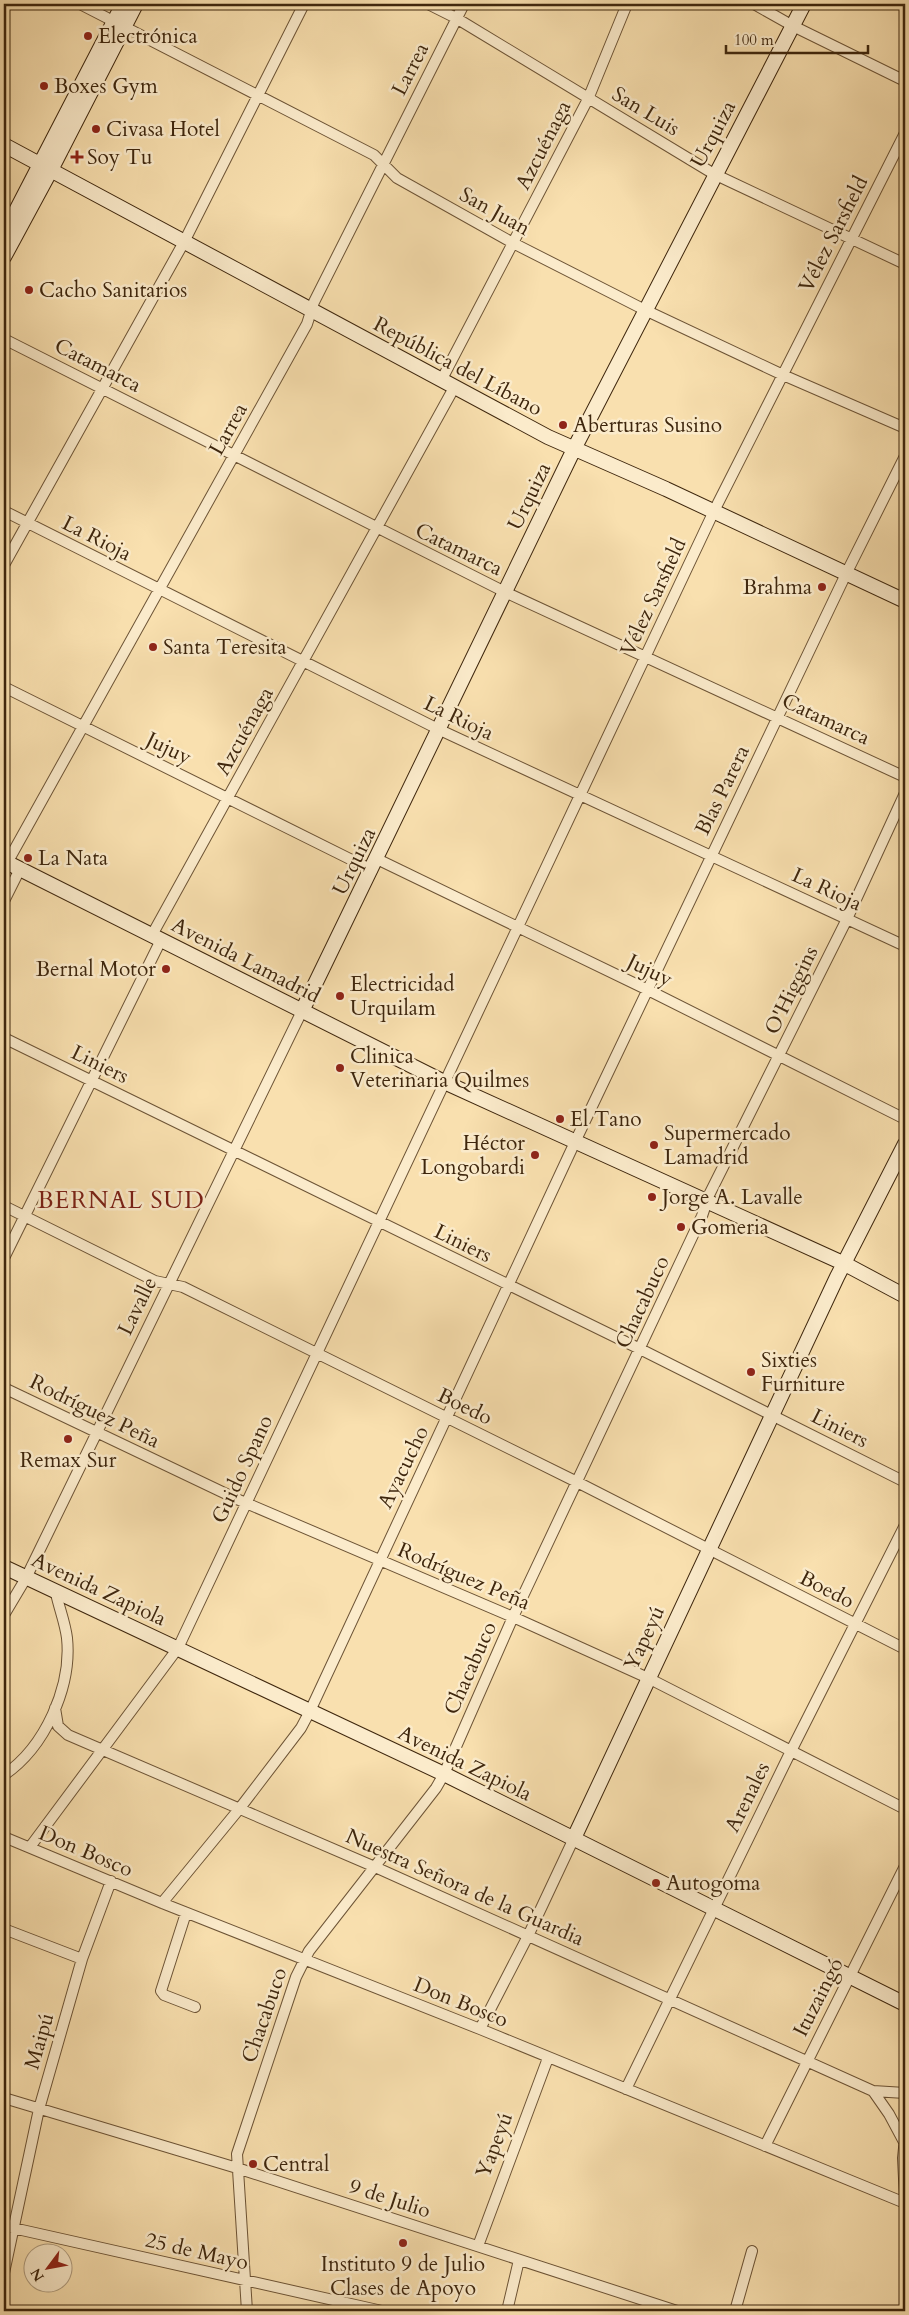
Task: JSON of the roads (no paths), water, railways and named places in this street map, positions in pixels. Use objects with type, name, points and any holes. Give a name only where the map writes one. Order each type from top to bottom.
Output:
[{"type":"street","name":"San Juan","points":[[80,4],[369,153],[384,164],[397,178],[513,243],[645,310],[782,374],[905,428]]},
{"type":"street","points":[[120,23],[123,4]]},
{"type":"street","points":[[4,257],[120,23],[136,4]]},
{"type":"street","points":[[4,565],[184,242],[304,4]]},
{"type":"street","name":"San Luis","points":[[428,4],[456,18],[714,174],[905,264]]},
{"type":"street","name":"Larrea","points":[[4,901],[10,865],[306,324],[464,4]]},
{"type":"street","name":"Azcuénaga","points":[[4,1258],[156,938],[228,798],[375,528],[448,382],[513,243],[588,99],[628,4]]},
{"type":"street","points":[[754,4],[793,26],[905,81]]},
{"type":"street","name":"Urquiza","points":[[302,1011],[375,865],[575,448],[714,174],[804,4]]},
{"type":"street","name":"Vélez Sarsfield","points":[[444,1082],[714,511],[905,133]]},
{"type":"street","name":"República del Líbano","points":[[4,145],[548,437],[714,511],[905,601]]},
{"type":"street","points":[[4,234],[47,167]]},
{"type":"street","name":"Catamarca","points":[[4,339],[505,592],[905,777]]},
{"type":"street","name":"Blas Parera","points":[[575,1142],[846,574],[905,456]]},
{"type":"street","name":"La Rioja","points":[[4,512],[440,730],[905,946]]},
{"type":"street","name":"Jujuy","points":[[4,687],[228,798],[518,927],[905,1119]]},
{"type":"street","name":"O'Higgins","points":[[706,1202],[847,919],[905,793]]},
{"type":"street","name":"Avenida Lamadrid","points":[[10,865],[444,1082],[845,1264],[905,1296]]},
{"type":"street","name":"Lavalle","points":[[4,1615],[26,1578],[302,1011]]},
{"type":"street","name":"Liniers","points":[[4,1038],[509,1287],[640,1349],[905,1482]]},
{"type":"street","name":"Guido Spano","points":[[30,1847],[178,1648],[444,1082]]},
{"type":"street","name":"Ayacucho","points":[[312,1706],[575,1142]]},
{"type":"street","name":"Yapeyú","points":[[480,2029],[528,1936],[708,1549],[774,1416],[836,1277],[845,1264],[905,1144]]},
{"type":"street","name":"Chacabuco","points":[[247,2311],[236,2168],[237,2154],[303,1960],[436,1788],[444,1774],[513,1617],[702,1216],[706,1202]]},
{"type":"street","name":"Boedo","points":[[4,1206],[155,1281],[183,1287],[577,1482],[905,1650]]},
{"type":"street","name":"Rodríguez Peña","points":[[4,1388],[246,1503],[513,1617],[648,1678],[905,1809]]},
{"type":"street","name":"Arenales","points":[[626,2088],[713,1907],[905,1525]]},
{"type":"street","name":"Avenida Zapiola","points":[[4,1567],[56,1593],[312,1706],[905,2004]]},
{"type":"street","points":[[4,1775],[26,1755],[49,1721],[63,1688],[67,1652],[64,1625],[56,1593]]},
{"type":"street","points":[[162,1903],[240,1808],[301,1728],[312,1706]]},
{"type":"street","name":"Nuestra Señora de la Guardia","points":[[55,1708],[56,1720],[63,1732],[375,1867],[873,2091],[905,2093]]},
{"type":"street","name":"Don Bosco","points":[[4,1836],[186,1913],[480,2029],[905,2203]]},
{"type":"street","name":"Ituzaingó","points":[[765,2146],[905,1866]]},
{"type":"street","name":"Maipú","points":[[4,2273],[8,2227],[39,2109],[82,1960],[111,1881]]},
{"type":"street","points":[[186,1913],[161,1991],[164,1995],[195,2007]]},
{"type":"street","points":[[4,1929],[82,1960]]},
{"type":"street","name":"Yapeyú","points":[[478,2246],[548,2058]]},
{"type":"street","points":[[873,2091],[905,2140],[905,2199]]},
{"type":"street","name":"9 de Julio","points":[[4,2098],[236,2168],[677,2311]]},
{"type":"street","name":"25 de Mayo","points":[[8,2227],[382,2311]]},
{"type":"street","points":[[735,2311],[752,2251]]},
{"type":"street","points":[[507,2311],[519,2260]]},
{"type":"place","name":"Electrónica","points":[[88,36]]},
{"type":"place","name":"Boxes Gym","points":[[44,86]]},
{"type":"place","name":"Civasa Hotel","points":[[96,129]]},
{"type":"place","name":"Soy Tu","points":[[77,157]]},
{"type":"place","name":"Cacho Sanitarios","points":[[29,290]]},
{"type":"place","name":"Aberturas Susino","points":[[563,425]]},
{"type":"place","name":"Brahma","points":[[822,587]]},
{"type":"place","name":"Santa Teresita","points":[[153,647]]},
{"type":"place","name":"La Nata","points":[[28,858]]},
{"type":"place","name":"Bernal Motor","points":[[166,969]]},
{"type":"place","name":"Electricidad Urquilam","points":[[340,996]]},
{"type":"place","name":"Clinica Veterinaria Quilmes","points":[[340,1068]]},
{"type":"place","name":"El Tano","points":[[560,1119]]},
{"type":"place","name":"Supermercado Lamadrid","points":[[654,1145]]},
{"type":"place","name":"Héctor Longobardi","points":[[535,1155]]},
{"type":"place","name":"Jorge A. Lavalle","points":[[652,1197]]},
{"type":"place","name":"Gomeria","points":[[681,1227]]},
{"type":"place","name":"Sixties Furniture","points":[[751,1372]]},
{"type":"place","name":"Remax Sur","points":[[68,1439]]},
{"type":"place","name":"Autogoma","points":[[656,1883]]},
{"type":"place","name":"Central","points":[[253,2164]]},
{"type":"place","name":"Instituto 9 de Julio Clases de Apoyo","points":[[403,2243]]},
{"type":"district","name":"BERNAL SUD","points":[[121,1200]]}]
